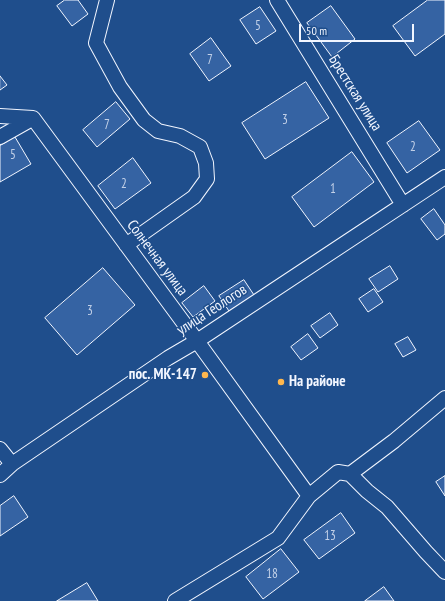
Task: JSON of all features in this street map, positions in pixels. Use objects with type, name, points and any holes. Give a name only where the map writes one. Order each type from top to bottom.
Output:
[{"type":"street","points":[[107,0],[96,43],[120,87],[144,120],[158,131],[180,136],[200,147],[206,162],[207,179],[194,197],[126,245]]},
{"type":"street","name":"Брестская улица","points":[[277,0],[403,205]]},
{"type":"street","points":[[0,116],[33,118]]},
{"type":"street","points":[[0,137],[33,118]]},
{"type":"street","name":"Солнечная улица","points":[[33,118],[197,340],[308,496]]},
{"type":"street","name":"улица Геологов","points":[[0,475],[12,464],[168,358],[445,177]]},
{"type":"street","points":[[350,474],[394,441],[445,398]]},
{"type":"street","points":[[0,449],[12,464]]},
{"type":"street","points":[[175,601],[278,538],[308,496],[338,472],[350,474],[367,491],[387,507],[445,572]]},
{"type":"building","points":[[65,0],[78,0],[88,14],[72,26],[57,6]]},
{"type":"building","points":[[428,0],[445,0],[445,34],[415,56],[393,26]]},
{"type":"building","points":[[331,6],[355,39],[332,57],[307,23]]},
{"type":"building","points":[[260,7],[276,31],[256,44],[240,20]]},
{"type":"building","points":[[211,38],[231,66],[209,81],[190,54]]},
{"type":"building","points":[[0,76],[7,85],[0,90]]},
{"type":"building","points":[[306,82],[329,118],[265,159],[242,123]]},
{"type":"building","points":[[116,102],[130,119],[97,147],[83,130]]},
{"type":"building","points":[[419,121],[440,150],[407,173],[387,143]]},
{"type":"building","points":[[15,137],[31,164],[0,182],[0,146]]},
{"type":"building","points":[[352,152],[374,182],[314,227],[292,197]]},
{"type":"building","points":[[133,158],[151,183],[115,209],[98,186]]},
{"type":"building","points":[[434,209],[445,225],[445,234],[437,240],[421,219]]},
{"type":"building","points":[[390,266],[398,279],[378,292],[369,279]]},
{"type":"building","points":[[103,268],[135,305],[77,355],[45,318]]},
{"type":"building","points":[[244,280],[254,295],[229,311],[219,296]]},
{"type":"building","points":[[204,286],[215,301],[193,317],[182,303]]},
{"type":"building","points":[[374,289],[383,302],[368,312],[359,299]]},
{"type":"building","points":[[330,313],[338,325],[320,338],[311,326]]},
{"type":"building","points":[[308,334],[318,348],[301,360],[291,347]]},
{"type":"building","points":[[408,337],[416,350],[403,357],[395,344]]},
{"type":"building","points":[[445,476],[445,496],[436,482]]},
{"type":"building","points":[[14,496],[28,517],[0,536],[0,506]]},
{"type":"building","points":[[341,513],[355,533],[319,559],[304,540]]},
{"type":"building","points":[[281,549],[299,572],[263,599],[246,577]]},
{"type":"building","points":[[87,583],[98,601],[57,601]]},
{"type":"building","points":[[384,587],[394,601],[365,601]]},
{"type":"place","name":"пос. МК-147","points":[[205,375]]},
{"type":"place","name":"На районе","points":[[281,382]]}]
